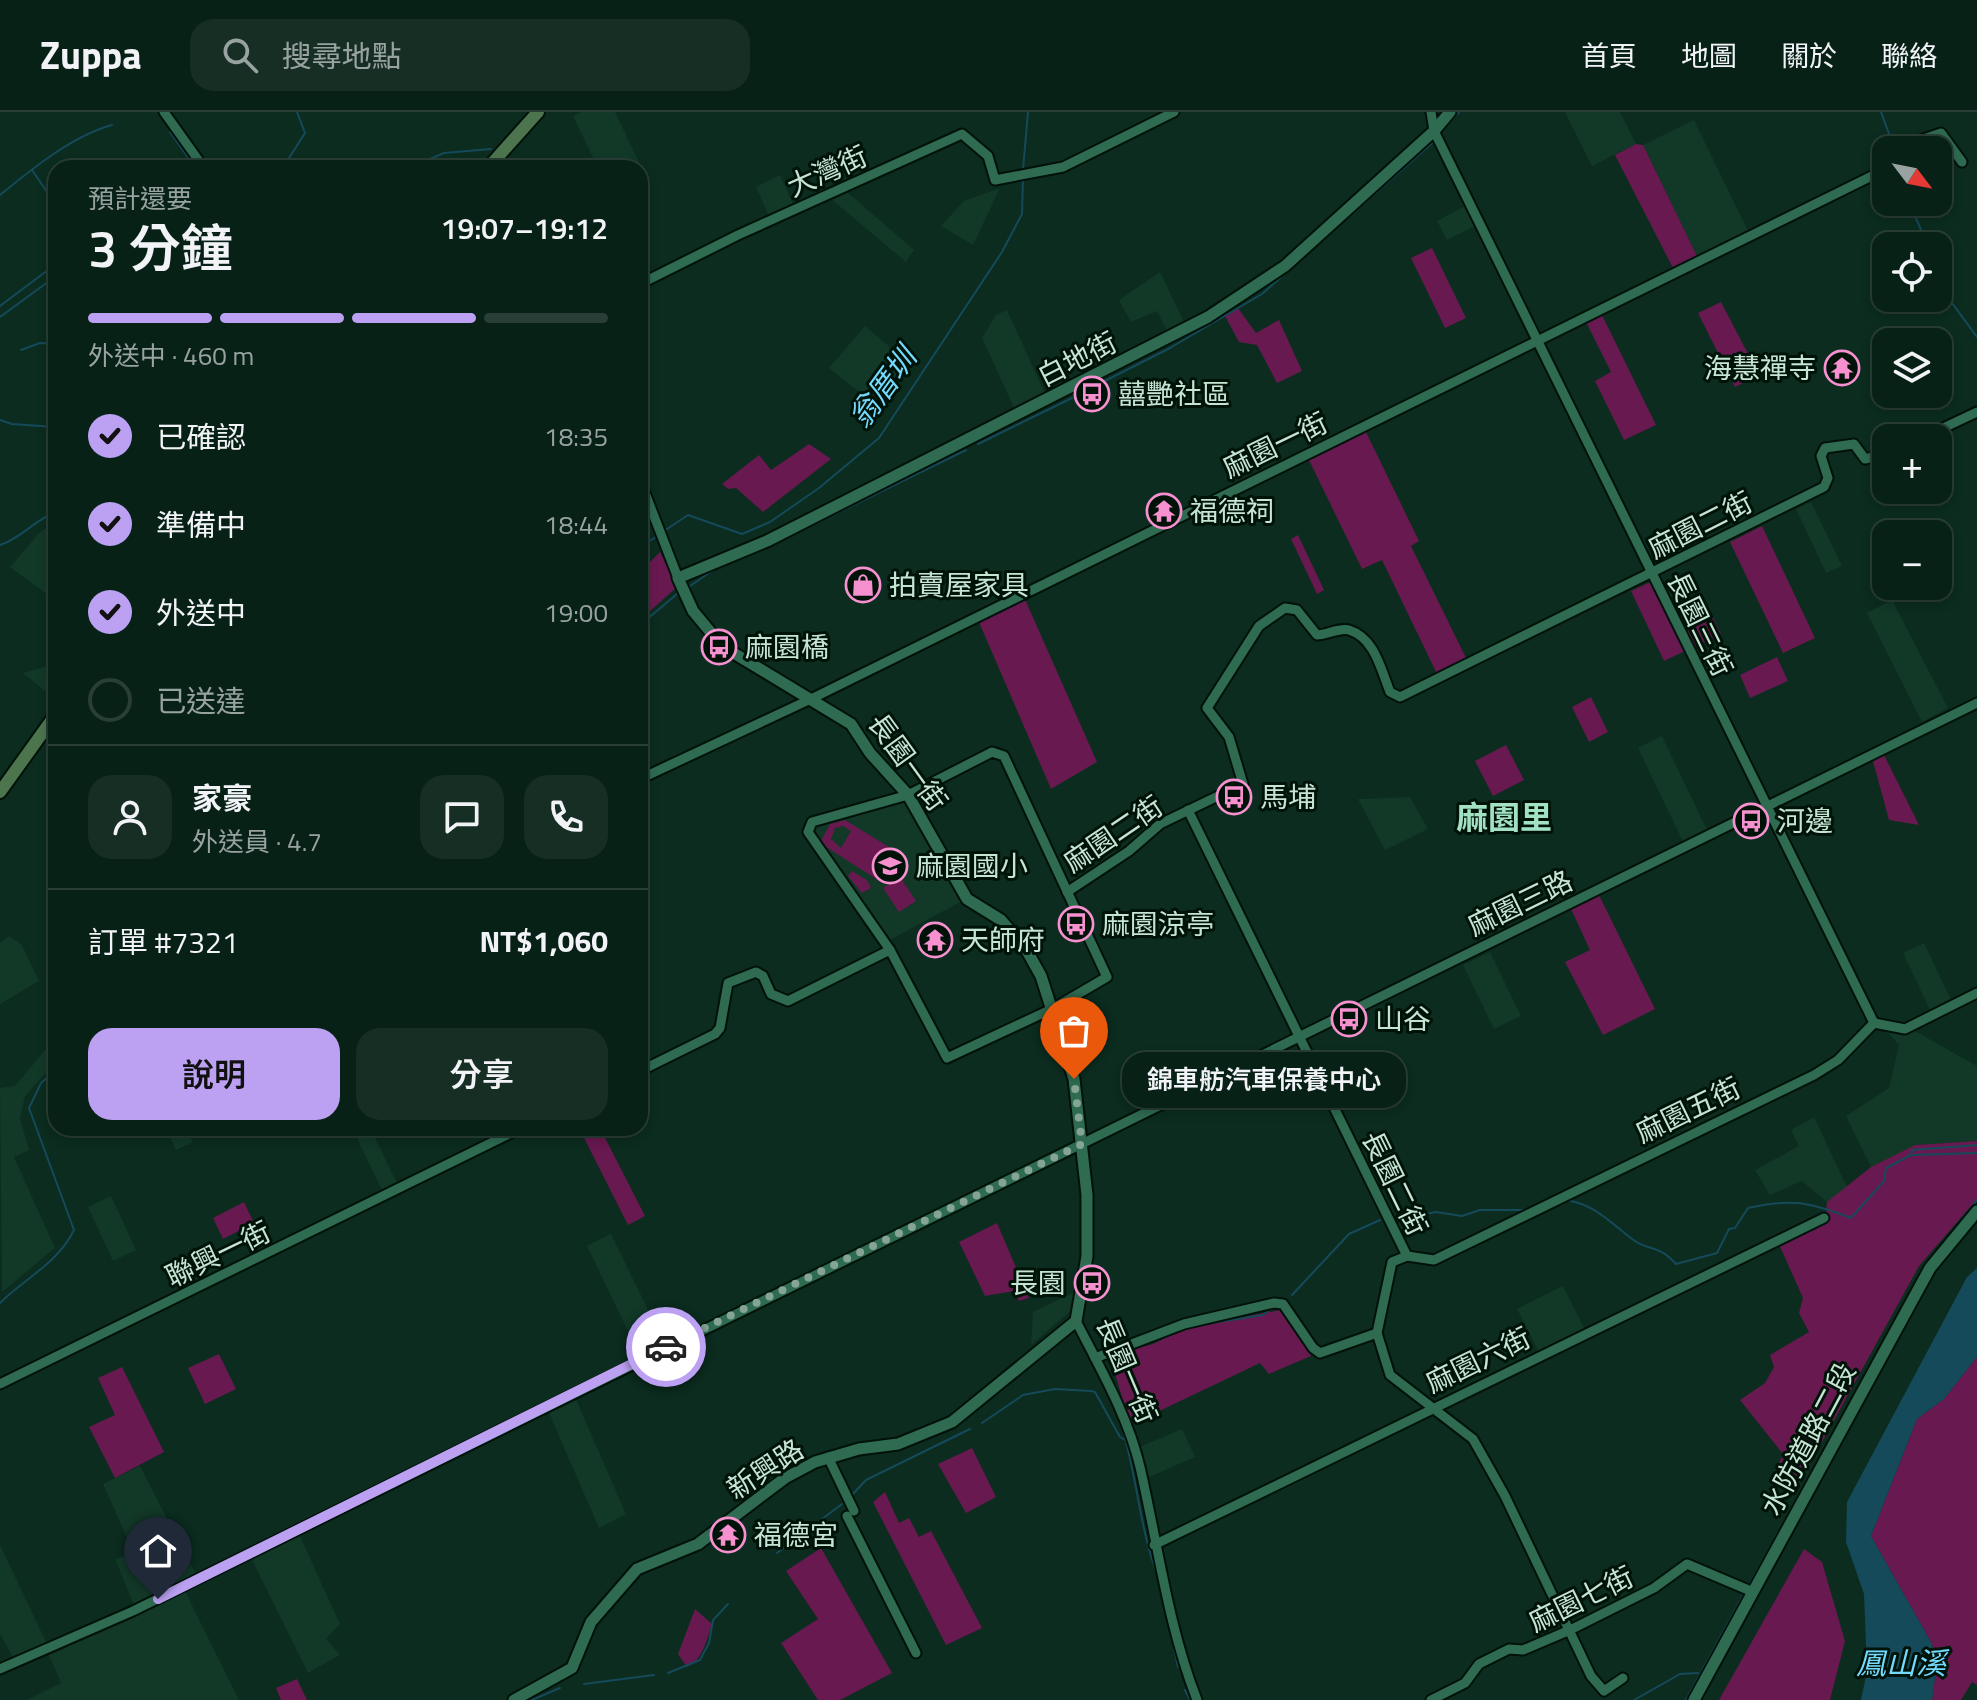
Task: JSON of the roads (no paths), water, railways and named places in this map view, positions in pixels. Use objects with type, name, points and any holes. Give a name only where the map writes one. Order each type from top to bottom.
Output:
[{"type":"main road","points":[[495,160],[538,112]]},
{"type":"main road","points":[[0,792],[48,725]]},
{"type":"street","points":[[164,112],[198,160]]},
{"type":"street","name":"大灣街","points":[[648,280],[738,235],[962,134],[988,156],[995,180],[1063,167],[1174,112]]},
{"type":"street","name":"長園三街","points":[[1431,112],[1434,131],[1874,1023]]},
{"type":"street","name":"白地街","points":[[678,578],[767,541],[1208,317],[1285,266],[1434,131],[1450,112]]},
{"type":"street","points":[[1952,148],[1962,162]]},
{"type":"street","name":"麻園一街","points":[[648,775],[813,698],[1872,176]]},
{"type":"street","points":[[1952,424],[1977,412]]},
{"type":"street","name":"麻園二街","points":[[890,950],[808,832],[812,822],[908,795],[992,752],[1000,753],[1067,892],[1129,851],[1160,824],[1243,784],[1229,737],[1207,708],[1259,626],[1285,608],[1297,610],[1317,635],[1345,629],[1352,631],[1375,652],[1390,692],[1400,697],[1824,487],[1828,478],[1821,456],[1825,448],[1854,444],[1865,459],[1872,457]]},
{"type":"street","name":"長園一街","points":[[648,500],[693,611],[722,646],[813,698],[851,724],[870,753],[908,795],[967,899],[1001,920],[1026,949],[1054,1008],[1074,1079],[1082,1144],[1087,1256],[1076,1321],[1122,1414],[1140,1465],[1154,1545],[1184,1663],[1197,1700]]},
{"type":"street","name":"麻園三路","points":[[0,1669],[133,1611],[1977,703]]},
{"type":"street","name":"長園二街","points":[[1188,810],[1407,1256],[1392,1262],[1377,1333],[1390,1375],[1473,1439],[1599,1688],[1609,1691],[1623,1678]]},
{"type":"street","points":[[648,1067],[715,1034],[720,1028],[728,983],[745,974],[756,972],[763,976],[771,994],[788,1001],[890,950],[947,1058],[1054,1008],[1107,977],[1067,892]]},
{"type":"street","points":[[1874,1023],[1905,1029],[1977,993]]},
{"type":"street","name":"麻園五街","points":[[1407,1256],[1437,1258],[1814,1075],[1838,1060],[1874,1023]]},
{"type":"street","name":"聯興一街","points":[[0,1384],[504,1136]]},
{"type":"street","name":"水防道路二段","points":[[1694,1700],[1748,1590],[1930,1268],[1977,1211]]},
{"type":"street","name":"麻園六街","points":[[1154,1545],[1431,1407],[1824,1218]]},
{"type":"street","points":[[1095,1358],[1184,1324],[1274,1303],[1283,1304],[1313,1348],[1320,1353],[1377,1333]]},
{"type":"street","name":"新興路","points":[[514,1700],[572,1668],[591,1622],[637,1569],[698,1544],[785,1478],[828,1457],[898,1444],[952,1422],[1076,1321]]},
{"type":"street","points":[[828,1457],[850,1513],[916,1653]]},
{"type":"street","name":"麻園七街","points":[[1431,1700],[1465,1683],[1479,1664],[1509,1649],[1523,1650],[1570,1630],[1654,1588],[1687,1564],[1748,1590]]},
{"type":"water","name":"鳳山溪","points":[[1977,1268],[1977,1357],[1944,1399],[1917,1419],[1871,1536],[1932,1644],[1936,1670],[1932,1700],[1861,1700],[1867,1671],[1864,1594],[1846,1542],[1847,1502],[1967,1277]]},
{"type":"waterway","points":[[289,160],[305,133],[297,112]]},
{"type":"waterway","name":"翁厝圳","points":[[1023,170],[1028,112]]},
{"type":"waterway","points":[[1442,131],[1459,112]]},
{"type":"waterway","points":[[1881,112],[1890,136]]},
{"type":"waterway","points":[[0,195],[67,145],[112,125]]},
{"type":"waterway","points":[[170,132],[190,160]]},
{"type":"waterway","points":[[1085,391],[1170,348],[1262,294],[1432,143]]},
{"type":"waterway","points":[[428,160],[444,153],[491,149]]},
{"type":"waterway","points":[[32,170],[48,193]]},
{"type":"waterway","name":"翁厝圳","points":[[664,531],[688,515],[742,534],[770,522],[819,488],[879,438],[1002,252],[1022,214],[1023,176]]},
{"type":"waterway","points":[[1915,216],[1922,232]]},
{"type":"waterway","points":[[0,306],[48,270]]},
{"type":"waterway","points":[[0,317],[48,282]]},
{"type":"waterway","points":[[1952,303],[1977,337]]},
{"type":"waterway","points":[[21,350],[48,344]]},
{"type":"waterway","points":[[978,444],[1072,398]]},
{"type":"waterway","points":[[0,420],[48,426]]},
{"type":"waterway","points":[[784,539],[966,450]]},
{"type":"waterway","points":[[0,545],[48,516]]},
{"type":"waterway","name":"翁厝圳","points":[[648,542],[659,535]]},
{"type":"waterway","points":[[690,586],[715,569]]},
{"type":"waterway","points":[[648,618],[677,594]]},
{"type":"waterway","points":[[0,1303],[50,1261],[74,1230],[29,1108],[41,1083],[48,1077]]},
{"type":"waterway","points":[[1911,1154],[1912,1150],[1977,1145]]},
{"type":"waterway","points":[[1566,1200],[1594,1210],[1632,1239],[1664,1253],[1676,1264],[1717,1253],[1729,1229],[1735,1228],[1748,1208],[1800,1203],[1851,1218],[1884,1181],[1886,1168],[1911,1155],[1977,1153]]},
{"type":"waterway","points":[[1926,1265],[1977,1200]]},
{"type":"waterway","points":[[1395,1220],[1436,1212],[1462,1216],[1480,1210],[1524,1210]]},
{"type":"waterway","points":[[1292,1295],[1349,1234],[1380,1220]]},
{"type":"waterway","points":[[1748,1587],[1921,1274]]},
{"type":"waterway","points":[[1205,1324],[1263,1315],[1272,1308]]},
{"type":"waterway","points":[[1107,1359],[1124,1352]]},
{"type":"waterway","points":[[982,1423],[1023,1395],[1055,1389],[1091,1391],[1095,1392],[1120,1437],[1127,1441]]},
{"type":"waterway","points":[[1121,1424],[1146,1539],[1158,1576]]},
{"type":"waterway","points":[[851,1496],[866,1480],[970,1429]]},
{"type":"waterway","points":[[777,1553],[842,1504]]},
{"type":"waterway","points":[[1686,1700],[1745,1592]]},
{"type":"waterway","points":[[668,1673],[700,1660],[709,1643],[713,1620],[728,1604]]},
{"type":"waterway","points":[[1170,1629],[1178,1667]]},
{"type":"waterway","points":[[1634,1700],[1680,1674],[1698,1673]]},
{"type":"waterway","points":[[584,1684],[654,1675]]},
{"type":"waterway","points":[[532,1700],[560,1688]]},
{"type":"waterway","points":[[1185,1690],[1190,1700]]},
{"type":"place","name":"海慧禪寺","points":[[1842,368]]},
{"type":"place","name":"囍艷社區","points":[[1092,394]]},
{"type":"place","name":"福德祠","points":[[1164,511]]},
{"type":"place","name":"拍賣屋家具","points":[[863,585]]},
{"type":"place","name":"麻園橋","points":[[719,647]]},
{"type":"place","name":"馬埔","points":[[1234,797]]},
{"type":"place","name":"河邊","points":[[1751,821]]},
{"type":"place","name":"麻園國小","points":[[890,866]]},
{"type":"place","name":"麻園涼亭","points":[[1076,924]]},
{"type":"place","name":"天師府","points":[[935,940]]},
{"type":"place","name":"山谷","points":[[1349,1019]]},
{"type":"place","name":"錦車舫汽車保養中心","points":[[1074,1079]]},
{"type":"place","name":"長園","points":[[1092,1283]]},
{"type":"place","name":"福德宮","points":[[728,1535]]},
{"type":"district","name":"麻園里","points":[[1504,818]]}]
